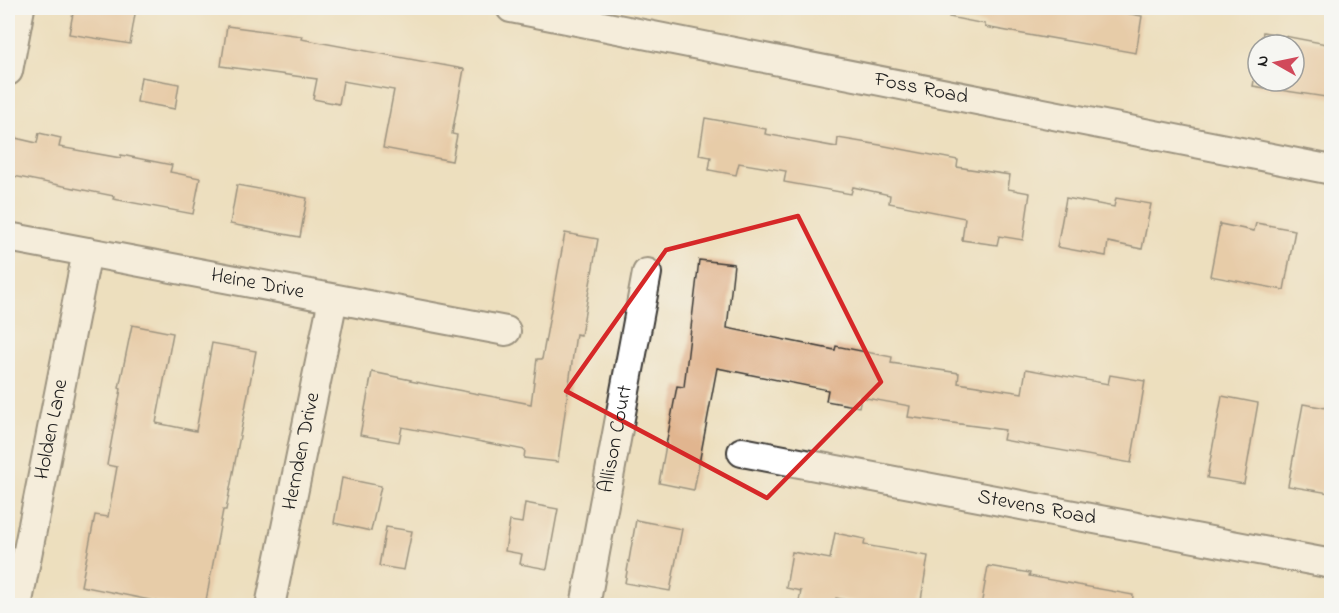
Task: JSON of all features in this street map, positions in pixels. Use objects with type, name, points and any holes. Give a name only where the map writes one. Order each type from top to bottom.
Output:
[{"type":"street","points":[[8,71],[21,8]]},
{"type":"street","name":"Foss Road","points":[[511,8],[1332,170]]},
{"type":"street","name":"Heine Drive","points":[[8,237],[506,331]]},
{"type":"street","name":"Holden Lane","points":[[17,606],[87,252]]},
{"type":"street","name":"Allison Court","points":[[585,606],[647,273]]},
{"type":"street","name":"Hernden Drive","points":[[270,606],[333,299]]},
{"type":"street","name":"Stevens Road","points":[[742,452],[1332,564]]},
{"type":"highlighted area","points":[[798,216],[881,382],[767,498],[566,391],[666,250]]},
{"type":"building","points":[[74,8],[136,8],[130,44],[69,34]]},
{"type":"building","points":[[950,8],[1115,8],[1114,11],[1142,16],[1136,53],[985,27],[985,24],[949,17]]},
{"type":"building","points":[[227,26],[302,36],[301,39],[464,69],[452,134],[457,135],[452,161],[383,148],[394,90],[343,81],[339,104],[313,99],[317,79],[221,66]]},
{"type":"building","points":[[1306,40],[1332,45],[1332,98],[1299,93],[1306,93]]},
{"type":"building","points":[[141,77],[179,84],[175,109],[137,102]]},
{"type":"building","points":[[705,118],[766,129],[765,134],[837,147],[838,138],[880,145],[958,160],[957,167],[1010,175],[1008,189],[1030,193],[1023,240],[999,236],[997,245],[962,240],[965,218],[889,203],[890,195],[853,187],[851,194],[784,182],[786,171],[739,163],[736,175],[709,170],[711,157],[699,155]]},
{"type":"building","points":[[39,133],[61,138],[59,147],[121,158],[121,155],[172,165],[170,172],[200,178],[193,214],[113,199],[114,196],[8,175],[11,137],[37,143]]},
{"type":"building","points":[[237,185],[307,198],[300,237],[230,224]]},
{"type":"building","points":[[1066,198],[1114,207],[1116,198],[1151,204],[1142,249],[1108,242],[1106,256],[1057,247]]},
{"type":"building","points":[[1256,223],[1295,230],[1284,290],[1210,276],[1220,224],[1254,231]]},
{"type":"building","points":[[565,233],[598,239],[581,335],[576,334],[558,462],[524,458],[525,450],[402,427],[399,442],[360,435],[372,372],[531,404],[537,359],[542,359]]},
{"type":"building","points":[[699,260],[734,264],[727,328],[835,350],[836,346],[892,357],[891,363],[959,373],[958,383],[1022,393],[1026,369],[1108,384],[1110,375],[1145,381],[1131,463],[1003,440],[1005,430],[908,417],[910,406],[861,397],[859,407],[826,401],[828,390],[717,368],[694,490],[659,483],[677,386],[684,387]]},
{"type":"building","points":[[132,325],[173,333],[156,423],[196,431],[212,343],[256,351],[205,606],[179,606],[81,586],[95,515],[108,517],[117,467],[107,465]]},
{"type":"building","points":[[1222,396],[1258,403],[1244,484],[1207,478]]},
{"type":"building","points":[[1303,404],[1332,409],[1332,479],[1329,493],[1288,486]]},
{"type":"building","points":[[342,478],[381,486],[371,531],[334,523]]},
{"type":"building","points":[[525,503],[558,509],[547,569],[520,564],[522,554],[505,551],[510,521],[522,523]]},
{"type":"building","points":[[636,520],[682,529],[670,591],[625,583]]},
{"type":"building","points":[[386,527],[412,531],[404,570],[379,566]]},
{"type":"building","points":[[835,533],[865,539],[864,545],[928,556],[920,606],[879,606],[836,598],[834,606],[798,606],[801,591],[786,588],[792,552],[830,559]]},
{"type":"building","points":[[988,566],[1133,595],[1132,606],[981,606]]}]
